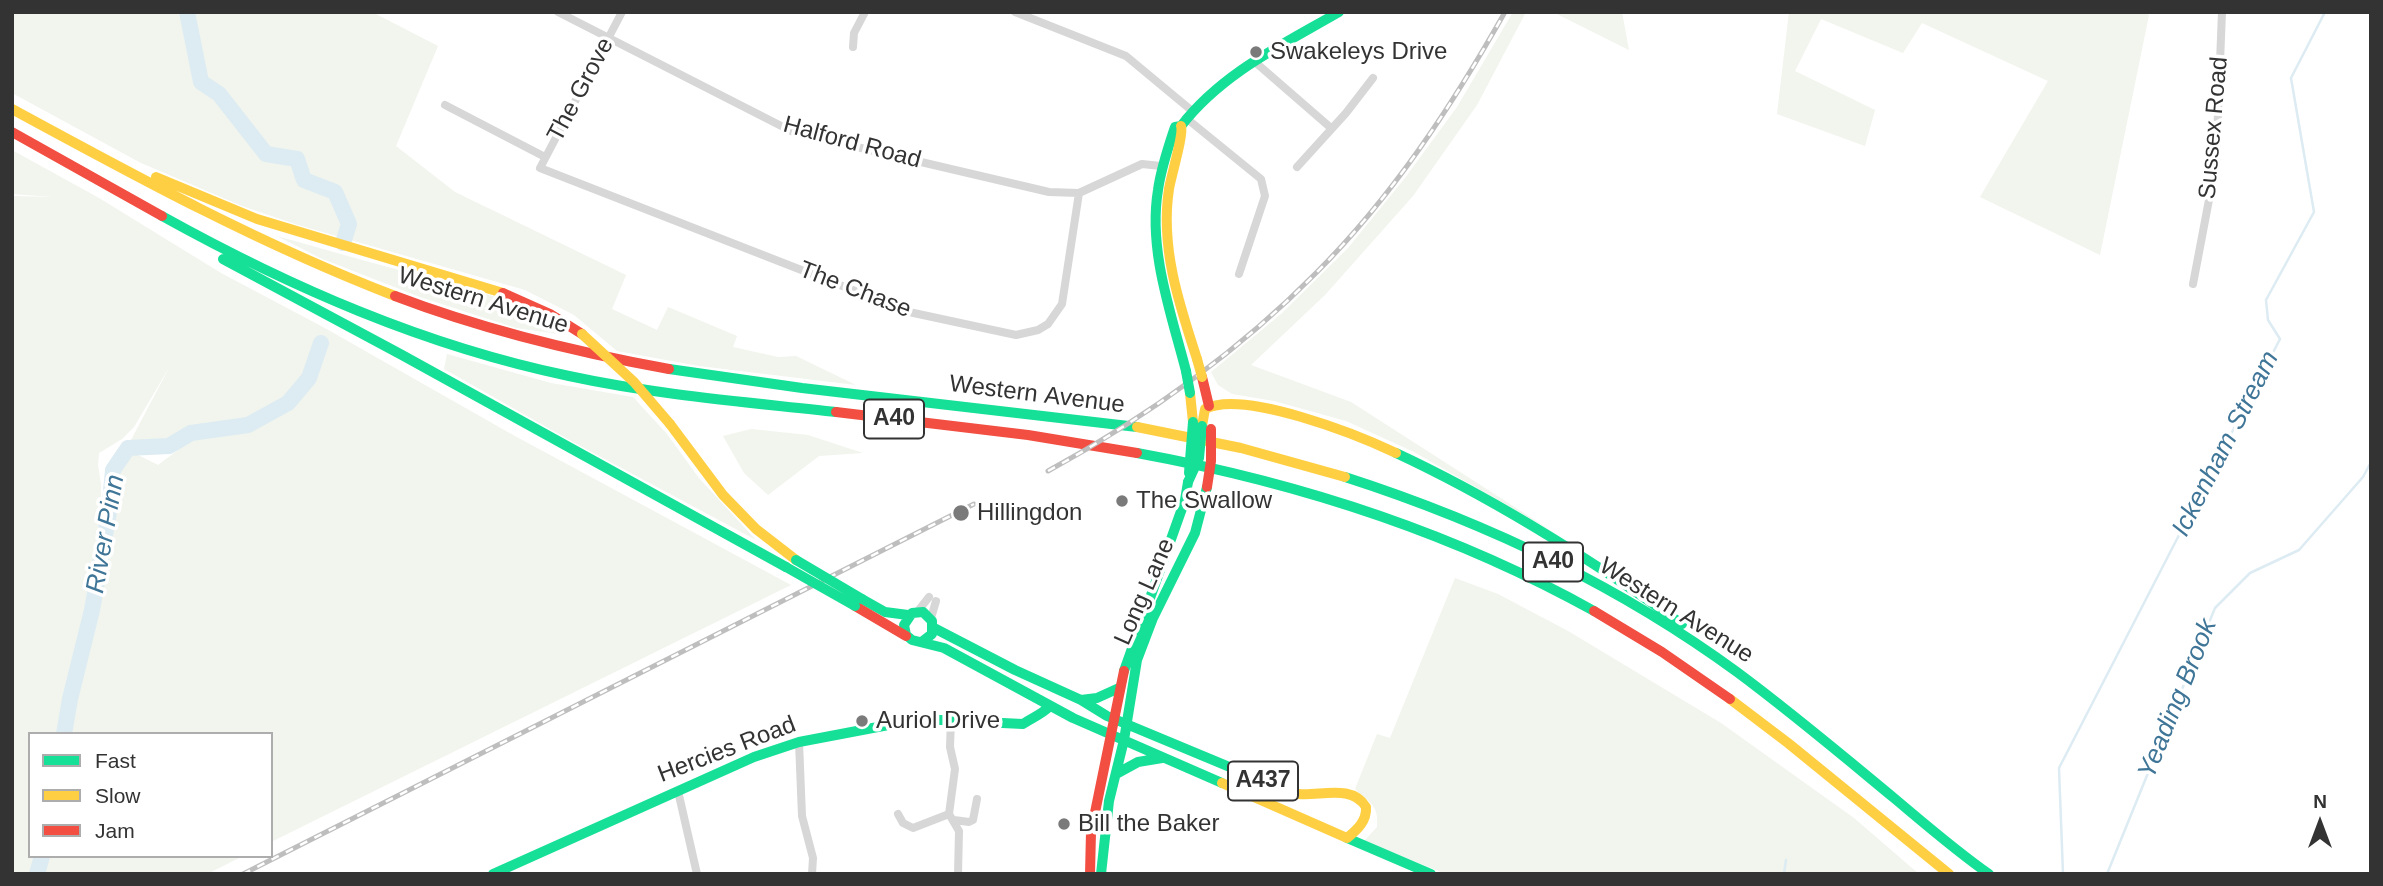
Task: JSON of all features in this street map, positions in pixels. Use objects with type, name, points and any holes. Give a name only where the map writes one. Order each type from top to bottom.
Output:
[{"type":"main road","name":"Long Lane","points":[[1101,874],[1109,801],[1124,740],[1137,660],[1153,618],[1195,533],[1211,461],[1190,393],[1157,256],[1156,202],[1161,166],[1175,127],[1218,85],[1339,12]]},
{"type":"main road","points":[[12,109],[94,145],[179,188],[233,210],[443,275],[475,282],[542,309],[582,334],[634,383],[670,424],[723,495],[791,564]]},
{"type":"main road","name":"Western Avenue","points":[[12,109],[275,248],[382,293],[453,319],[534,342],[642,364],[753,381],[1021,412],[1185,436],[1272,456],[1351,479],[1471,524],[1560,565],[1649,614],[1699,646],[1749,682],[1989,874]]},
{"type":"main road","points":[[1186,118],[1168,183],[1166,229],[1171,276],[1209,406]]},
{"type":"main road","name":"Western Avenue","points":[[12,132],[213,244],[285,279],[406,329],[481,354],[617,386],[943,425],[1152,455],[1241,473],[1358,508],[1452,543],[1550,587],[1635,634],[1735,703],[1949,874]]},
{"type":"main road","points":[[46,150],[149,217],[255,277],[791,564],[858,602],[917,642],[932,634],[933,623]]},
{"type":"main road","points":[[1202,425],[1203,412],[1209,406],[1224,403],[1290,413],[1343,429],[1411,459],[1610,574],[1710,644],[1749,682]]},
{"type":"main road","name":"Long Lane","points":[[1090,874],[1091,832],[1119,688],[1128,656],[1174,534],[1188,482],[1199,458],[1202,425]]},
{"type":"main road","points":[[858,602],[885,612],[923,612],[933,623],[1015,670],[1082,700],[1090,708],[1126,724]]},
{"type":"main road","points":[[906,636],[903,625],[913,613]]},
{"type":"main road","points":[[923,641],[961,656],[1050,706],[1124,740]]},
{"type":"main road","points":[[1082,700],[1097,698],[1119,688]]},
{"type":"main road","points":[[1031,719],[1028,713],[1032,696]]},
{"type":"main road","name":"Hercies Road","points":[[493,874],[754,757],[799,742],[920,719],[1023,724],[1038,718],[1050,706]]},
{"type":"main road","name":"A437","points":[[1124,740],[1347,838],[1359,828],[1367,816],[1366,808],[1355,796],[1345,793],[1293,793],[1126,724]]},
{"type":"main road","points":[[1116,774],[1138,762],[1162,757]]},
{"type":"main road","points":[[1347,838],[1431,874]]},
{"type":"street","name":"Halford Road","points":[[558,12],[793,132],[1049,192],[1079,193],[1136,166],[1161,166]]},
{"type":"street","name":"The Grove","points":[[540,169],[622,12]]},
{"type":"street","points":[[853,47],[854,33],[865,12]]},
{"type":"street","points":[[1015,12],[1126,56],[1186,118],[1261,179],[1265,197],[1238,274]]},
{"type":"street","name":"Sussex Road","points":[[2193,284],[2216,163],[2222,12]]},
{"type":"street","points":[[1255,62],[1331,128]]},
{"type":"street","points":[[1297,167],[1373,78]]},
{"type":"street","points":[[445,105],[545,157]]},
{"type":"street","name":"The Chase","points":[[540,169],[909,312],[1016,335],[1038,330],[1048,324],[1062,304],[1079,193]]},
{"type":"street","points":[[913,613],[932,599],[933,623]]},
{"type":"street","points":[[951,719],[950,747],[956,769],[952,817],[959,831],[958,874]]},
{"type":"street","points":[[799,742],[802,816],[811,849],[812,874]]},
{"type":"street","points":[[678,790],[697,874]]},
{"type":"street","points":[[898,814],[903,823],[913,828],[952,817],[969,822],[973,820],[977,799]]},
{"type":"shaded area","points":[[12,12],[372,12],[438,46],[396,146],[455,192],[626,275],[612,309],[657,330],[668,307],[737,336],[733,347],[778,357],[796,356],[856,385],[699,366],[617,351],[574,315],[525,290],[298,225],[242,206],[141,163],[12,93]]},
{"type":"shaded area","points":[[1513,12],[1526,12],[1477,105],[1413,196],[1325,295],[1251,365],[1351,402],[1552,531],[1414,452],[1346,421],[1274,401],[1232,394],[1218,385],[1211,372],[1281,314],[1348,248],[1405,178],[1457,107]]},
{"type":"shaded area","points":[[1553,12],[1622,12],[1629,50]]},
{"type":"shaded area","points":[[1789,12],[2143,12],[2149,15],[2100,255],[1980,197],[2048,81],[1922,23],[1903,53],[1821,19],[1795,71],[1875,110],[1865,146],[1777,114]]},
{"type":"shaded area","points":[[12,150],[99,198],[221,273],[791,585],[273,841],[273,732],[28,732],[28,858],[239,858],[207,874],[12,874],[12,196],[54,197],[12,194]],"holes":[[[170,366],[131,440],[189,442],[158,465],[130,451],[110,476],[101,518],[99,453],[122,439],[134,427]]]},
{"type":"shaded area","points":[[277,236],[490,295],[549,322],[566,335],[516,328],[420,297],[320,258]]},
{"type":"shaded area","points":[[447,354],[551,383],[633,397],[667,434],[699,478],[756,540],[444,369]]},
{"type":"shaded area","points":[[751,429],[808,435],[863,453],[819,456],[768,495],[744,473],[723,436]]},
{"type":"shaded area","points":[[1455,578],[1498,594],[1568,631],[1721,723],[1854,818],[1919,874],[1446,874],[1364,841],[1377,827],[1377,814],[1372,805],[1355,789],[1377,734],[1390,738]]},
{"type":"waterway","name":"River Pinn","points":[[187,12],[201,82],[219,94],[266,154],[297,159],[304,180],[335,192],[349,224],[343,243]]},
{"type":"waterway","name":"Ickenham Stream","points":[[2063,874],[2059,768],[2280,339],[2268,320],[2266,300],[2314,212],[2291,78],[2325,12]]},
{"type":"waterway","name":"River Pinn","points":[[64,732],[92,610],[109,512],[113,470],[128,448],[169,446],[191,433],[248,425],[288,403],[309,378],[321,343]]},
{"type":"waterway","name":"Yeading Brook","points":[[2107,874],[2215,608],[2250,573],[2299,550],[2363,477],[2371,462]]},
{"type":"waterway","name":"River Pinn","points":[[37,874],[41,858]]},
{"type":"waterway","points":[[1784,874],[1786,860]]},
{"type":"railway","points":[[1048,471],[1120,429],[1189,382],[1255,330],[1316,273],[1370,213],[1419,149],[1464,82],[1505,12]]},
{"type":"railway","points":[[243,874],[974,504]]},
{"type":"traffic: fast","points":[[1186,371],[1168,304],[1156,235],[1159,182],[1175,127],[1181,126],[1197,107],[1234,75],[1339,12]]},
{"type":"traffic: fast","points":[[162,216],[309,290],[411,331],[463,348],[602,383],[836,412]]},
{"type":"traffic: fast","points":[[223,259],[786,567]]},
{"type":"traffic: fast","points":[[669,369],[802,388],[1137,427]]},
{"type":"traffic: fast","points":[[1186,371],[1190,393]]},
{"type":"traffic: fast","points":[[1189,473],[1193,422]]},
{"type":"traffic: fast","points":[[1188,482],[1199,458],[1202,426]]},
{"type":"traffic: fast","points":[[1137,453],[1256,479],[1372,513],[1485,557],[1594,611]]},
{"type":"traffic: fast","points":[[1396,453],[1470,490],[1543,532],[1682,624]]},
{"type":"traffic: fast","points":[[1345,477],[1449,514],[1499,536],[1598,584],[1645,611],[1692,640],[1757,687],[1989,874]]},
{"type":"traffic: fast","points":[[1124,671],[1185,500],[1188,482]]},
{"type":"traffic: fast","points":[[1101,874],[1109,801],[1124,740],[1137,660],[1153,618],[1195,533],[1207,487]]},
{"type":"traffic: fast","points":[[796,560],[862,599]]},
{"type":"traffic: fast","points":[[786,567],[855,606]]},
{"type":"traffic: fast","points":[[862,599],[885,612],[908,615]]},
{"type":"traffic: fast","points":[[923,641],[932,634],[932,621],[923,612],[912,613],[904,625],[906,635],[912,640],[944,648],[1073,718],[1222,783]]},
{"type":"traffic: fast","points":[[934,628],[1081,700],[1107,716],[1268,783]]},
{"type":"traffic: fast","points":[[1081,700],[1097,698],[1119,688]]},
{"type":"traffic: fast","points":[[493,874],[754,757],[799,742],[920,719],[1023,724],[1050,706]]},
{"type":"traffic: fast","points":[[1116,774],[1138,762],[1162,758]]},
{"type":"traffic: fast","points":[[1347,838],[1431,874]]},
{"type":"traffic: slow","points":[[12,109],[153,185],[248,232],[395,296]]},
{"type":"traffic: slow","points":[[1181,126],[1169,189],[1167,232],[1173,275],[1197,359]]},
{"type":"traffic: slow","points":[[156,177],[257,219],[503,293]]},
{"type":"traffic: slow","points":[[582,334],[634,382],[670,424]]},
{"type":"traffic: slow","points":[[1197,359],[1202,377]]},
{"type":"traffic: slow","points":[[1190,393],[1193,422]]},
{"type":"traffic: slow","points":[[1202,426],[1205,409],[1223,404],[1246,405],[1272,409],[1329,426],[1396,453]]},
{"type":"traffic: slow","points":[[670,424],[723,495],[756,529],[796,560]]},
{"type":"traffic: slow","points":[[1137,427],[1241,448],[1345,477]]},
{"type":"traffic: slow","points":[[1730,699],[1949,874]]},
{"type":"traffic: slow","points":[[1222,783],[1347,838],[1365,817],[1366,807],[1353,796],[1344,793],[1295,793],[1268,783]]},
{"type":"traffic: jam","points":[[12,132],[162,216]]},
{"type":"traffic: jam","points":[[503,293],[550,314],[582,334]]},
{"type":"traffic: jam","points":[[395,296],[530,339],[669,369]]},
{"type":"traffic: jam","points":[[1202,377],[1209,406]]},
{"type":"traffic: jam","points":[[836,412],[1028,435],[1137,453]]},
{"type":"traffic: jam","points":[[1207,487],[1211,461],[1211,429]]},
{"type":"traffic: jam","points":[[855,606],[906,636]]},
{"type":"traffic: jam","points":[[1594,611],[1662,652],[1730,699]]},
{"type":"traffic: jam","points":[[1090,874],[1091,832],[1124,671]]},
{"type":"place","name":"Swakeleys Drive","points":[[1256,52]]},
{"type":"place","name":"The Swallow","points":[[1122,501]]},
{"type":"place","name":"Hillingdon","points":[[961,513]]},
{"type":"place","name":"Auriol Drive","points":[[862,721]]},
{"type":"place","name":"Bill the Baker","points":[[1064,824]]}]
